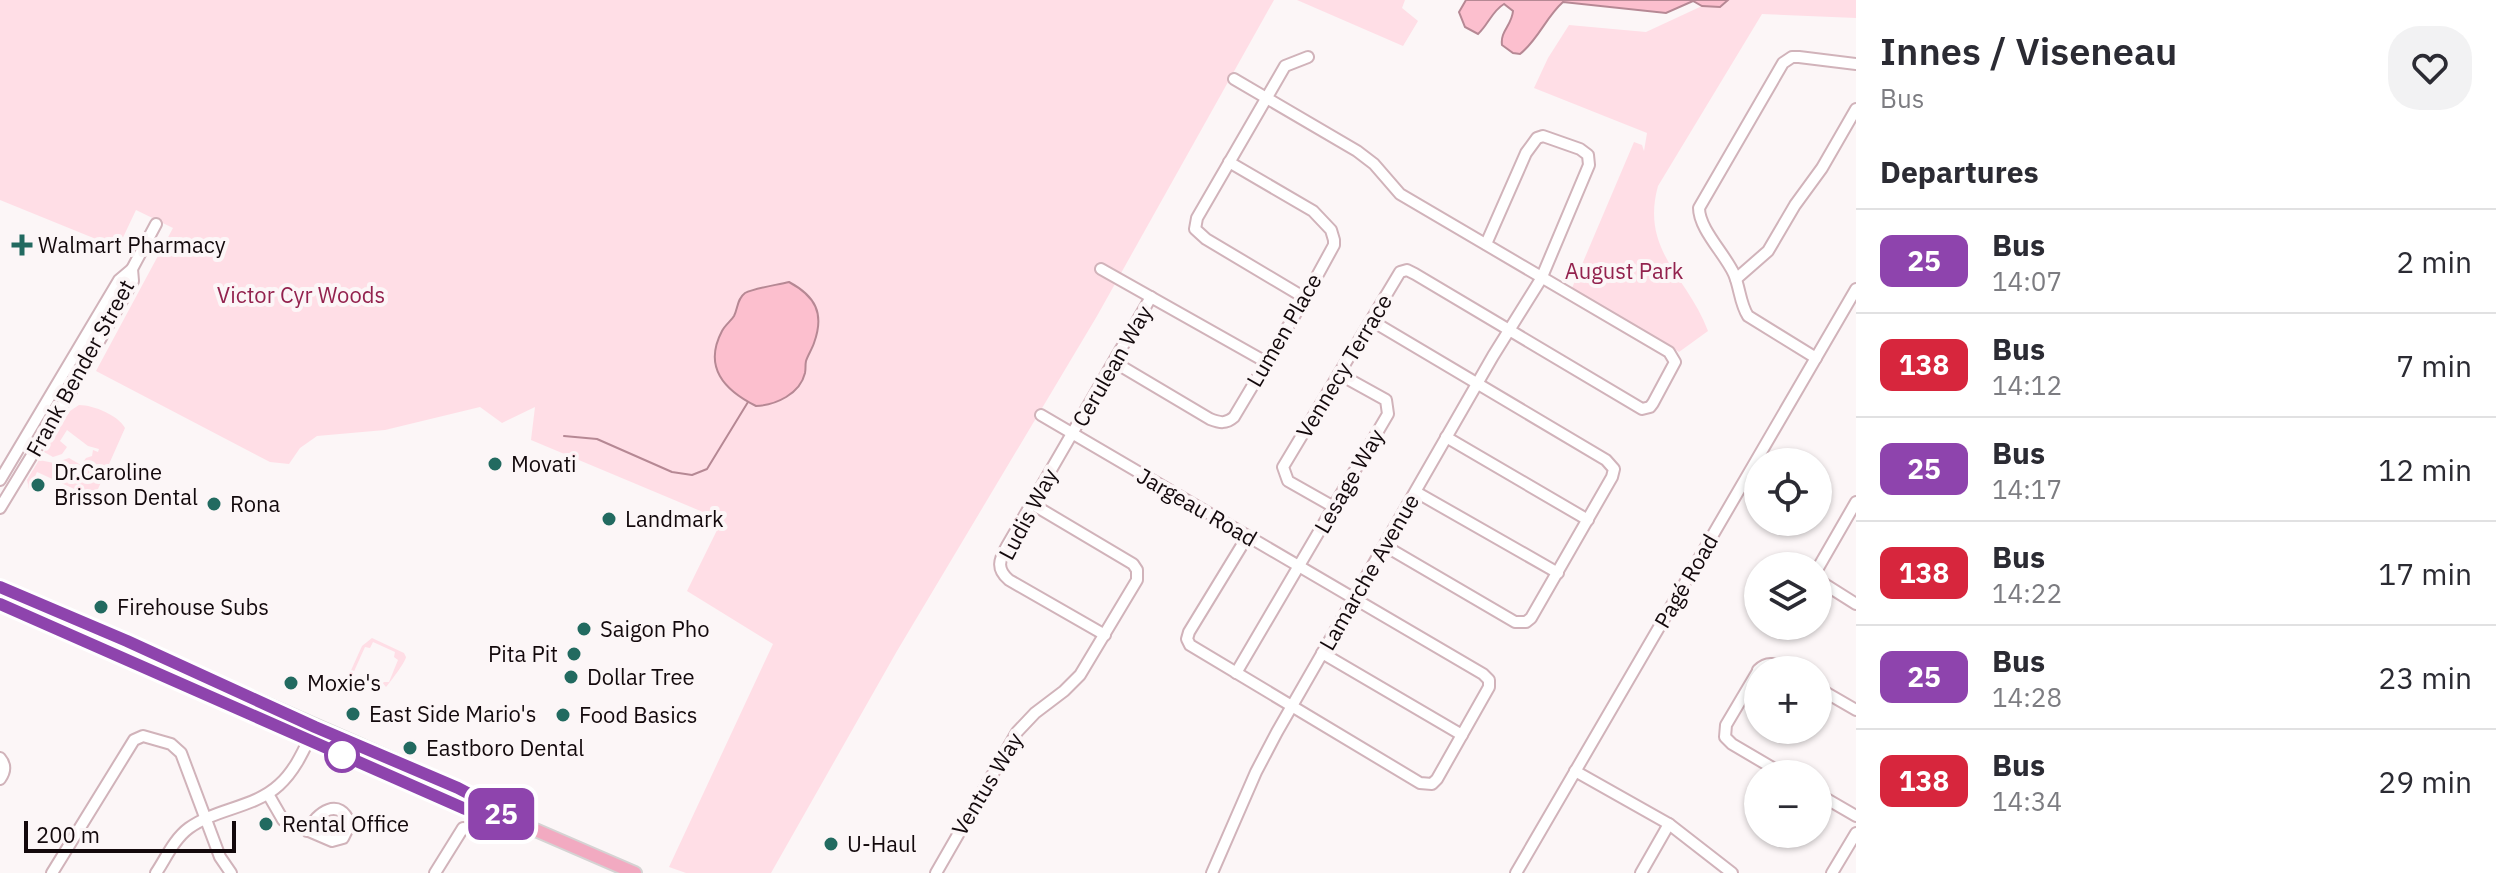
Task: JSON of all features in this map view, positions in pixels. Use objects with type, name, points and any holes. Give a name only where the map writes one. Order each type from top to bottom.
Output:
[{"type":"main road","points":[[0,587],[458,788],[494,807],[503,816]]},
{"type":"main road","points":[[0,604],[482,815],[503,816],[635,873]]},
{"type":"street","points":[[1305,298],[1206,239],[1195,229],[1197,218],[1285,66],[1308,57]]},
{"type":"street","points":[[1816,358],[1748,316],[1743,309],[1736,279],[1698,212],[1700,203],[1783,63],[1792,57],[1799,57],[1856,64]]},
{"type":"street","points":[[1234,79],[1357,151],[1374,164],[1400,194],[1672,355],[1674,367],[1653,403],[1646,408],[1636,406],[1509,330]]},
{"type":"street","points":[[1736,279],[1768,251],[1856,109]]},
{"type":"street","name":"Lamarche Avenue","points":[[1212,873],[1263,757],[1477,383],[1541,279],[1589,165],[1588,155],[1580,149],[1543,136],[1531,143],[1486,244]]},
{"type":"street","name":"Lumen Place","points":[[1114,362],[1210,419],[1224,422],[1234,417],[1305,298],[1334,245],[1331,230],[1313,211],[1229,162]]},
{"type":"street","name":"Frank Bender Street","points":[[0,480],[119,280],[132,269],[156,224]]},
{"type":"street","name":"Frank Bender Street","points":[[0,508],[133,281],[132,269]]},
{"type":"street","points":[[1101,269],[1266,362]]},
{"type":"street","name":"Vennecy Terrace","points":[[1334,507],[1288,481],[1283,467],[1400,272],[1407,270],[1509,330]]},
{"type":"street","name":"Pagé Road","points":[[1516,873],[1856,289]]},
{"type":"street","name":"Cerulean Way","points":[[1072,434],[1151,297]]},
{"type":"street","points":[[1372,321],[1611,463],[1614,469],[1558,573],[1526,622],[1520,623],[1385,546]]},
{"type":"street","name":"Lesage Way","points":[[1236,673],[1388,414],[1386,400],[1339,374]]},
{"type":"street","name":"Jargeau Road","points":[[1041,415],[1483,674],[1489,680],[1489,687],[1462,735]]},
{"type":"street","name":"Ludis Way","points":[[1072,434],[999,565],[1012,581],[1105,635]]},
{"type":"street","points":[[1446,437],[1588,520]]},
{"type":"street","points":[[1416,492],[1558,573]]},
{"type":"street","points":[[1827,552],[1856,502]]},
{"type":"street","name":"Ventus Way","points":[[936,873],[1019,730],[1074,682],[1105,635],[1138,575],[1128,560],[1032,504]]},
{"type":"street","points":[[1247,537],[1187,639],[1197,651],[1420,783],[1432,784],[1462,735],[1322,653]]},
{"type":"street","points":[[1832,591],[1856,604]]},
{"type":"street","points":[[1744,694],[1726,725],[1725,737],[1759,760]]},
{"type":"street","points":[[1832,696],[1856,710]]},
{"type":"street","points":[[156,873],[180,836],[206,819],[268,794],[287,778],[315,727]]},
{"type":"street","points":[[52,873],[134,740],[143,736],[171,744],[181,753],[220,857],[231,873]]},
{"type":"street","points":[[0,779],[4,772],[2,761]]},
{"type":"street","points":[[1575,771],[1669,824],[1732,873]]},
{"type":"street","points":[[268,794],[283,820],[307,831]]},
{"type":"street","points":[[1832,802],[1856,816]]},
{"type":"street","points":[[1641,873],[1669,824]]},
{"type":"street","points":[[435,873],[463,828]]},
{"type":"street","points":[[1832,873],[1856,833]]},
{"type":"green space","name":"Victor Cyr Woods","points":[[0,0],[1274,0],[1097,316],[897,651],[771,873],[686,873],[669,867],[773,644],[687,591],[722,520],[531,440],[535,407],[502,423],[480,407],[385,430],[317,436],[300,448],[289,464],[270,462],[96,371],[173,228],[136,210],[118,248],[0,200]]},
{"type":"green space","points":[[1297,0],[1405,0],[1402,8],[1418,21],[1403,46]]},
{"type":"green space","name":"August Park","points":[[1728,0],[1856,0],[1856,18],[1762,14],[1658,186],[1654,209],[1655,228],[1661,246],[1708,331],[1679,352],[1572,288],[1634,142],[1642,145],[1644,151],[1647,133],[1534,88],[1569,25],[1646,32],[1702,6],[1719,7]]},
{"type":"green space","points":[[79,405],[105,412],[125,428],[94,498],[37,472],[29,489],[27,480],[39,460],[54,463],[69,458],[81,465],[92,456],[93,450],[98,452],[99,449],[88,446],[67,430],[60,441],[67,447],[62,454],[53,457],[44,452],[70,411]]},
{"type":"green space","points":[[372,638],[404,653],[406,657],[386,687],[382,682],[389,682],[398,660],[394,657],[395,652],[373,642],[370,648],[365,647],[351,678],[348,677],[362,646]]},
{"type":"shaded area","points":[[1466,0],[1728,0],[1720,7],[1702,6],[1693,1],[1666,13],[1563,2],[1520,54],[1502,45],[1513,11],[1504,4],[1478,34],[1465,27],[1459,12]]},
{"type":"shaded area","points":[[789,282],[805,293],[815,306],[817,332],[798,387],[779,401],[756,406],[735,393],[720,376],[715,356],[717,344],[722,331],[734,316],[742,295]]},
{"type":"waterway","points":[[564,436],[597,439],[672,472],[692,475],[707,469],[748,402]]},
{"type":"bus line","name":"25","points":[[0,587],[458,788],[494,807],[503,816],[482,815],[463,808],[0,604]]},
{"type":"place","name":"Walmart Pharmacy","points":[[22,245]]},
{"type":"place","name":"Movati","points":[[495,464]]},
{"type":"place","name":"Dr.Caroline Brisson Dental","points":[[38,485]]},
{"type":"place","name":"Rona","points":[[214,504]]},
{"type":"place","name":"Landmark","points":[[609,519]]},
{"type":"place","name":"Firehouse Subs","points":[[101,607]]},
{"type":"place","name":"Saigon Pho","points":[[584,629]]},
{"type":"place","name":"Pita Pit","points":[[574,654]]},
{"type":"place","name":"Dollar Tree","points":[[571,677]]},
{"type":"place","name":"Moxie's","points":[[291,683]]},
{"type":"place","name":"East Side Mario's","points":[[353,714]]},
{"type":"place","name":"Food Basics","points":[[563,715]]},
{"type":"place","name":"Eastboro Dental","points":[[410,748]]},
{"type":"place","name":"Rental Office","points":[[266,824]]},
{"type":"place","name":"U-Haul","points":[[831,844]]}]
